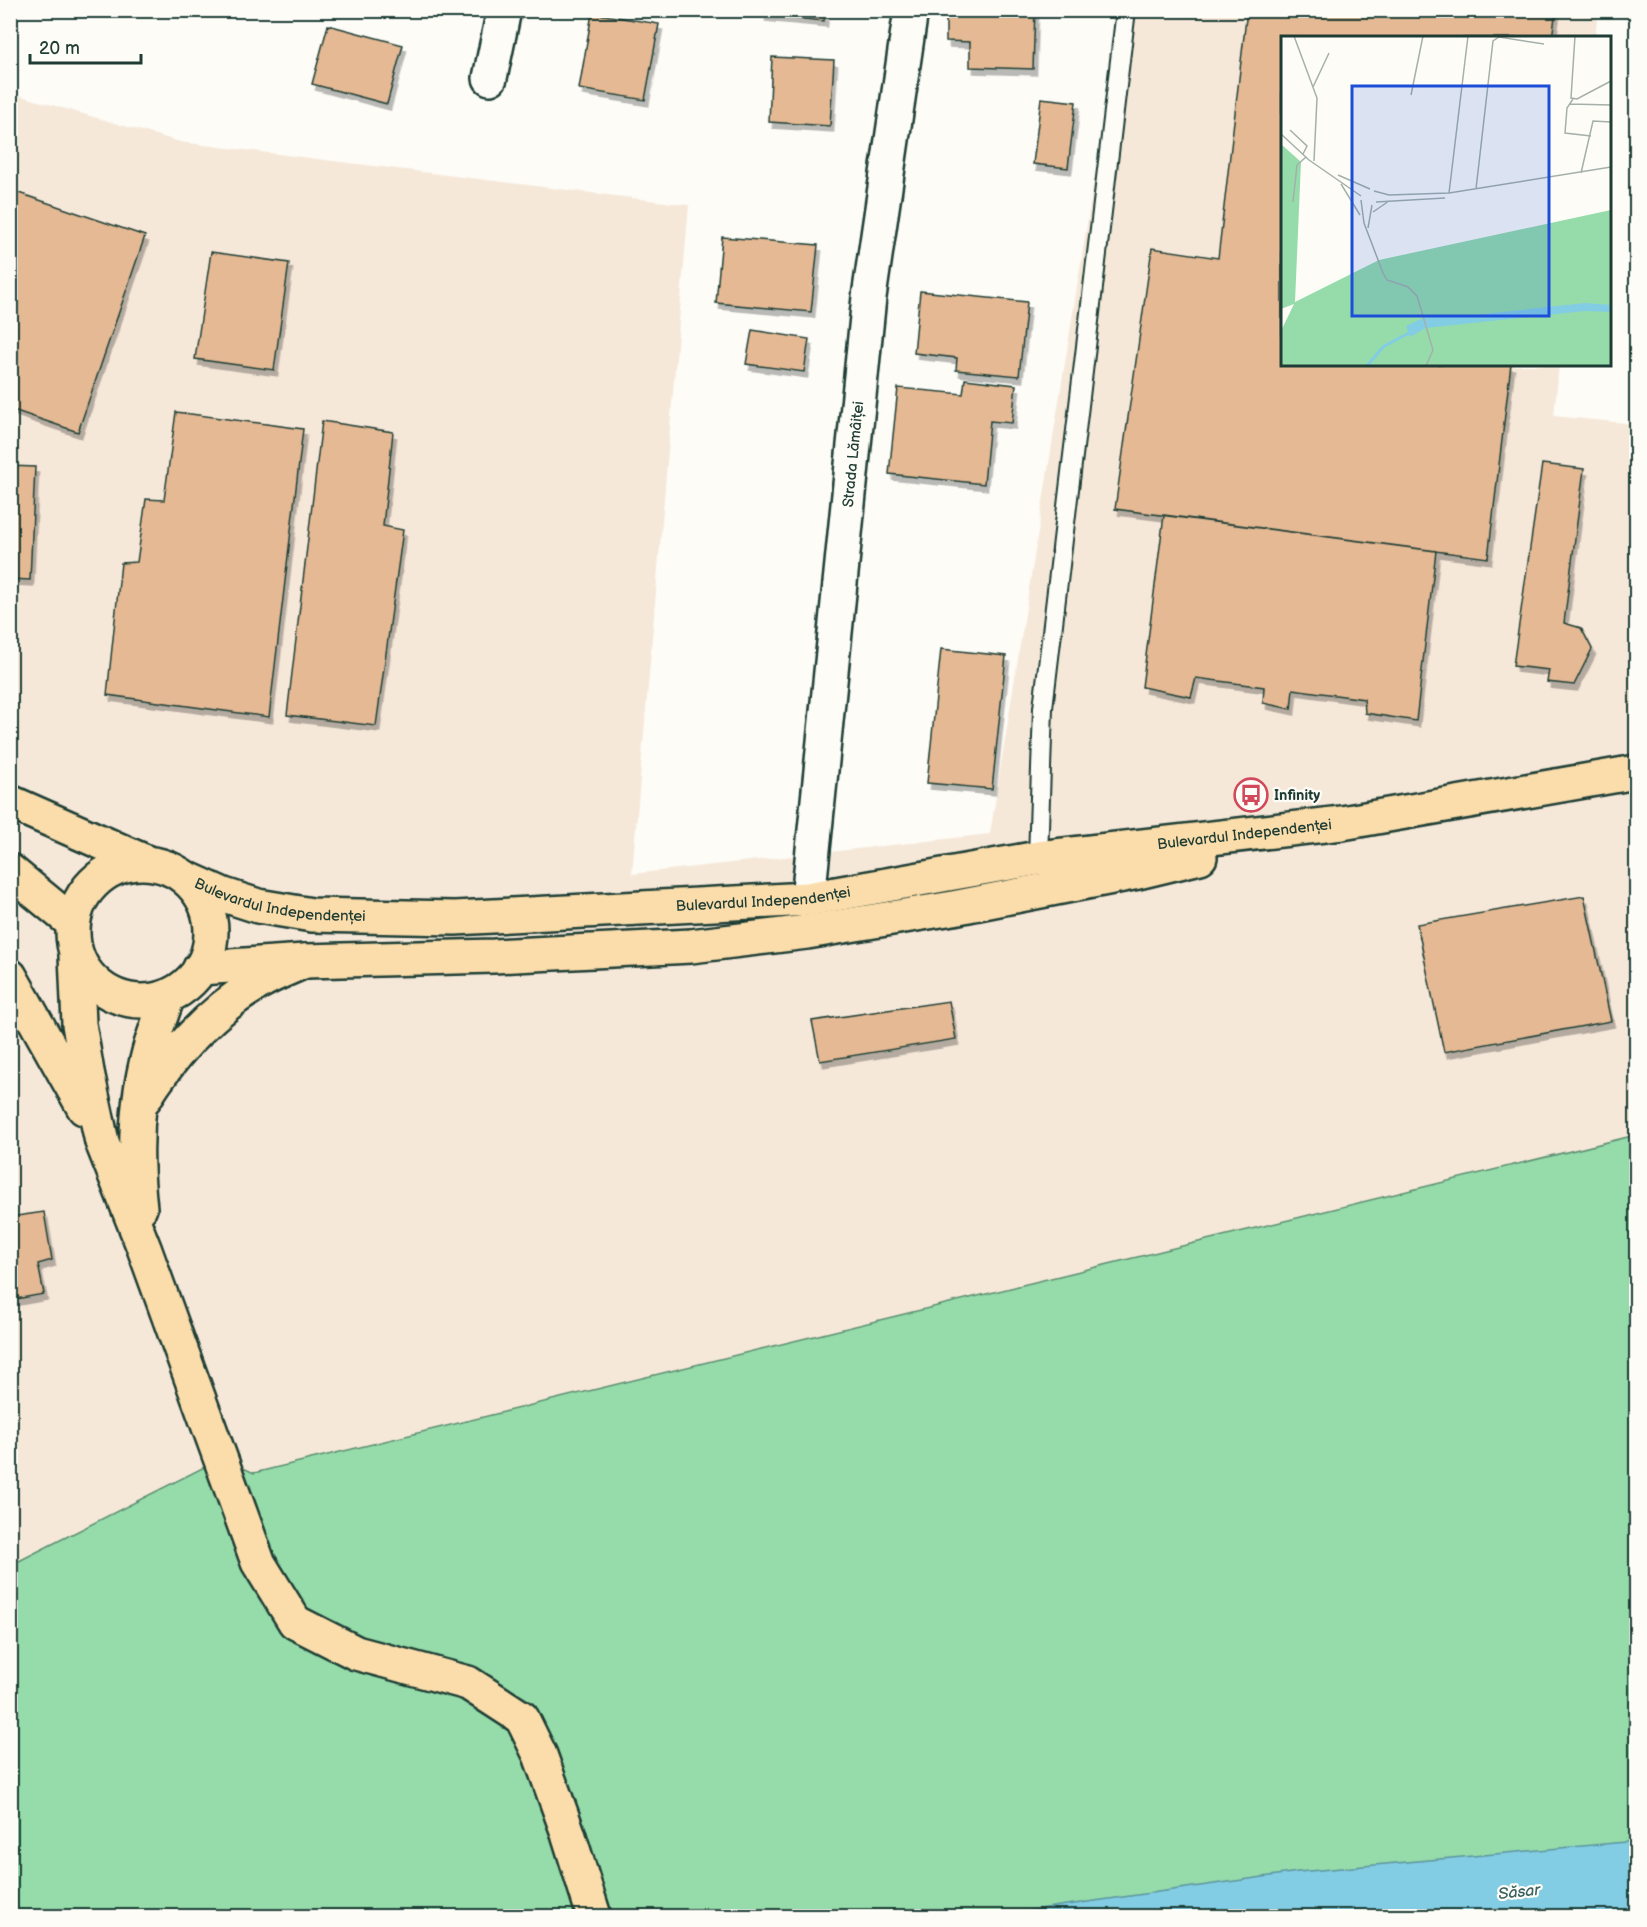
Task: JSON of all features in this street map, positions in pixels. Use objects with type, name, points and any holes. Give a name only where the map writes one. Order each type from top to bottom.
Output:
[{"type":"main road","name":"Bulevardul Independenței","points":[[186,879],[258,906],[312,915],[455,918],[808,899],[1038,858],[1342,823],[1636,772]]},
{"type":"main road","points":[[10,802],[148,863],[168,868],[186,879],[199,894],[208,912],[211,931],[208,950],[200,968],[187,985],[168,996],[137,1001],[121,998],[93,982],[76,955]]},
{"type":"main road","name":"Bulevardul Independenței","points":[[200,968],[305,961],[494,956],[692,946],[807,932],[953,908],[1138,872],[1342,823]]},
{"type":"main road","points":[[102,1142],[79,1024],[73,923],[79,902],[91,885],[107,872],[127,864],[148,863]]},
{"type":"main road","points":[[10,871],[73,923]]},
{"type":"main road","points":[[138,1108],[158,1077],[187,1041],[223,1008],[258,983],[305,961]]},
{"type":"main road","points":[[10,976],[102,1142],[144,1248],[258,1562],[295,1622],[356,1653],[468,1683],[522,1718],[540,1755],[568,1833],[594,1917]]},
{"type":"main road","points":[[144,1248],[135,1167],[138,1108],[149,1052],[168,996]]},
{"type":"street","points":[[490,78],[504,10]]},
{"type":"street","name":"Strada Lămâiței","points":[[808,899],[869,297],[911,10]]},
{"type":"lane","points":[[1038,858],[1043,708],[1126,10]]},
{"type":"shaded area","points":[[1121,11],[1598,11],[1595,36],[1281,36],[1281,366],[1559,366],[1554,416],[1636,424],[1636,1135],[254,1473],[222,1458],[11,1565],[11,93],[180,142],[689,205],[632,874],[990,834]]},
{"type":"green space","points":[[1636,1135],[1636,1916],[11,1916],[11,1565],[222,1458],[254,1473]]},
{"type":"water","name":"Săsar","points":[[1636,1841],[1636,1912],[1601,1916],[990,1916],[1298,1872]]},
{"type":"building","points":[[762,10],[825,10],[824,21],[762,15]]},
{"type":"building","points":[[946,10],[1035,10],[1033,69],[970,67],[970,42],[946,41]]},
{"type":"building","points":[[1247,10],[1556,10],[1552,36],[1281,36],[1281,366],[1511,366],[1488,558],[1115,509],[1152,248],[1218,258]]},
{"type":"building","points":[[592,13],[659,24],[645,100],[579,89]]},
{"type":"building","points":[[328,25],[403,45],[387,104],[312,84]]},
{"type":"building","points":[[772,57],[834,60],[830,126],[769,122]]},
{"type":"building","points":[[1041,98],[1076,102],[1068,168],[1033,164]]},
{"type":"building","points":[[10,190],[145,236],[78,432],[10,409]]},
{"type":"building","points":[[722,237],[818,245],[811,312],[716,303]]},
{"type":"building","points":[[211,252],[289,263],[274,370],[195,359]]},
{"type":"building","points":[[920,291],[1027,302],[1019,376],[956,370],[957,358],[914,353]]},
{"type":"building","points":[[752,330],[809,339],[804,372],[746,364]]},
{"type":"building","points":[[965,379],[1016,385],[1012,423],[990,421],[984,484],[889,474],[898,388],[963,394]]},
{"type":"building","points":[[176,412],[303,429],[269,717],[107,695],[121,563],[137,562],[146,499],[164,500]]},
{"type":"building","points":[[322,421],[393,432],[383,526],[403,530],[376,726],[287,715]]},
{"type":"building","points":[[1542,464],[1584,469],[1564,623],[1581,628],[1592,649],[1574,685],[1547,682],[1549,670],[1513,666]]},
{"type":"building","points":[[10,466],[35,467],[30,580],[10,579]]},
{"type":"building","points":[[1164,515],[1436,551],[1416,721],[1365,713],[1364,699],[1293,689],[1291,709],[1263,703],[1264,687],[1196,678],[1191,697],[1142,687]]},
{"type":"building","points":[[941,649],[1006,656],[992,789],[927,783]]},
{"type":"building","points":[[1584,896],[1611,1021],[1444,1052],[1417,924]]},
{"type":"building","points":[[949,1001],[956,1039],[820,1061],[812,1021]]},
{"type":"building","points":[[44,1212],[52,1260],[38,1264],[44,1294],[10,1300],[10,1217]]},
{"type":"place","name":"Infinity","points":[[1251,795]]}]
